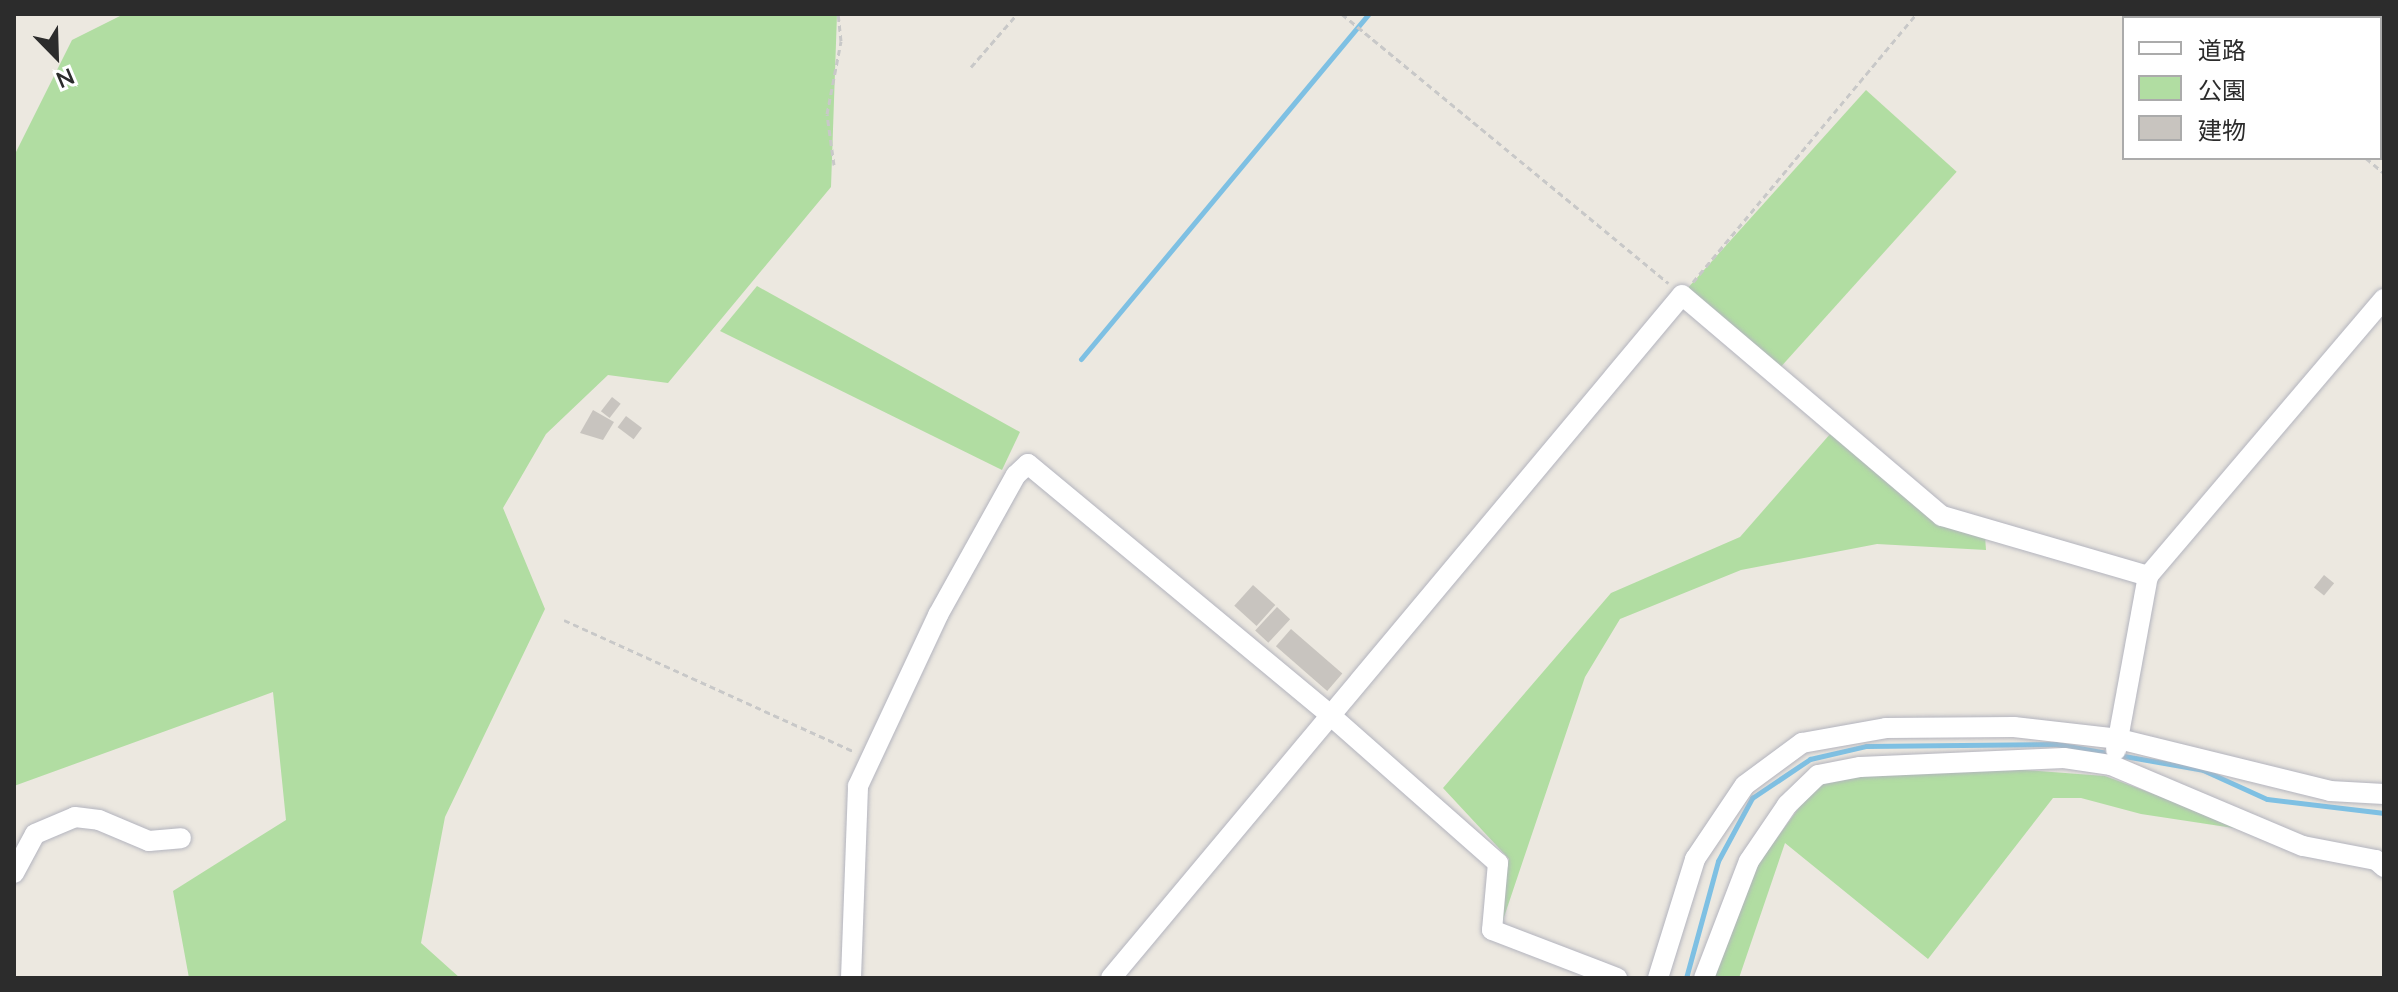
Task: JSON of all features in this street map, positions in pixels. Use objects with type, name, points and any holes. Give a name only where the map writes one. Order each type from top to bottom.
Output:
[{"type":"street","points":[[1111,978],[1682,295],[1942,516],[2148,576]]},
{"type":"street","points":[[2111,765],[2119,739],[2148,576],[2384,299]]},
{"type":"street","points":[[851,978],[858,786],[873,761],[938,615],[1016,475],[1028,464],[1330,715],[1498,863],[1492,930],[1617,978]]},
{"type":"street","points":[[1658,978],[1695,859],[1745,785],[1802,743],[1886,728],[2014,727],[2119,739],[2330,791],[2384,794]]},
{"type":"street","points":[[1704,978],[1749,861],[1787,805],[1818,775],[1860,767],[2064,758],[2111,765],[2303,846],[2376,860],[2384,867]]},
{"type":"street","points":[[14,873],[35,834],[75,817],[99,820],[149,841],[181,838]]},
{"type":"path","points":[[834,165],[827,114],[841,41],[838,14]]},
{"type":"path","points":[[971,67],[1017,14]]},
{"type":"path","points":[[1342,14],[1682,295],[1916,14]]},
{"type":"path","points":[[2368,160],[2384,173]]},
{"type":"path","points":[[564,620],[873,761]]},
{"type":"green space","points":[[124,14],[837,14],[831,187],[668,383],[608,375],[546,434],[503,508],[545,609],[445,817],[421,943],[460,978],[189,978],[173,891],[286,820],[273,692],[14,786],[14,156],[72,40]]},
{"type":"green space","points":[[1866,90],[1957,172],[1779,369],[1688,288]]},
{"type":"green space","points":[[757,286],[1020,432],[1002,470],[720,331]]},
{"type":"green space","points":[[1831,433],[1985,536],[1986,550],[1877,544],[1741,570],[1620,619],[1585,677],[1502,923],[1498,915],[1509,859],[1443,788],[1611,593],[1740,537]]},
{"type":"green space","points":[[1985,767],[2105,776],[2253,831],[2141,814],[2081,798],[2053,798],[1928,959],[1785,843],[1739,978],[1713,978],[1755,868],[1817,783],[1856,775]]},
{"type":"building","points":[[612,397],[621,404],[610,418],[601,411]]},
{"type":"building","points":[[593,410],[614,422],[603,440],[580,433]]},
{"type":"building","points":[[626,416],[642,428],[634,439],[618,427]]},
{"type":"building","points":[[2324,575],[2334,583],[2324,596],[2314,587]]},
{"type":"building","points":[[1253,585],[1275,605],[1257,626],[1234,606]]},
{"type":"building","points":[[1277,607],[1290,619],[1268,643],[1255,630]]},
{"type":"building","points":[[1291,629],[1342,674],[1327,691],[1276,646]]},
{"type":"waterway","points":[[1081,359],[1368,14]]},
{"type":"waterway","points":[[1686,978],[1718,861],[1752,798],[1810,759],[1866,746],[2056,744],[2203,770],[2267,799],[2384,813]]}]
